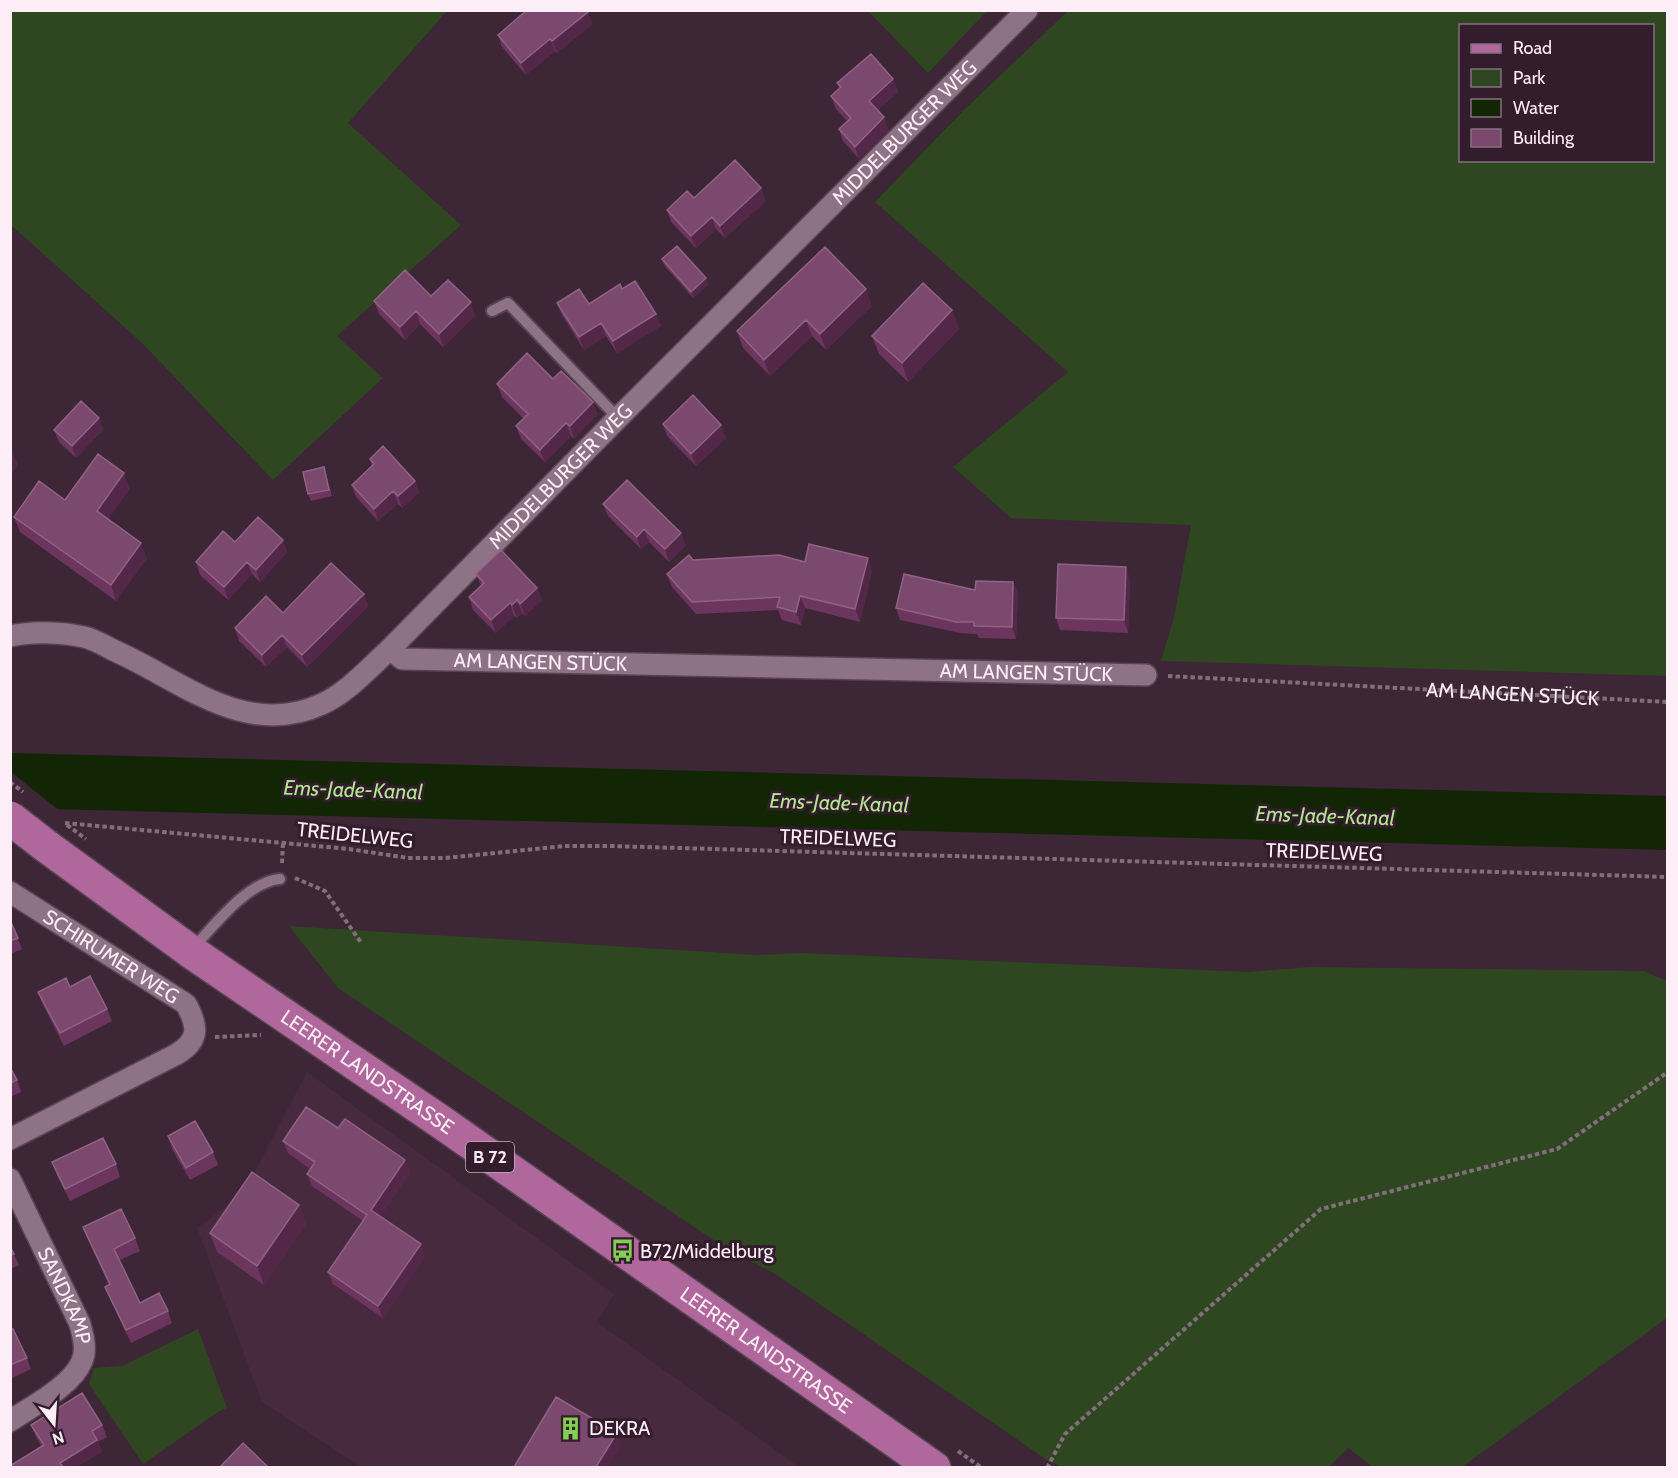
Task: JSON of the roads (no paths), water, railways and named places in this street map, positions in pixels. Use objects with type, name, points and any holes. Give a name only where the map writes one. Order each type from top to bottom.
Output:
[{"type":"main road","name":"LEERER LANDSTRASSE","points":[[10,818],[52,834],[190,951],[444,1124],[934,1467]]},
{"type":"street","name":"MIDDELBURGER WEG","points":[[10,636],[54,634],[85,637],[134,658],[209,700],[232,710],[265,715],[294,712],[322,704],[354,682],[390,649],[1027,10]]},
{"type":"street","name":"AM LANGEN STÜCK","points":[[390,649],[402,659],[1146,675]]},
{"type":"street","name":"SCHIRUMER WEG","points":[[10,892],[186,1005],[193,1016],[196,1028],[193,1039],[177,1054],[10,1139]]},
{"type":"street","name":"SANDKAMP","points":[[10,1179],[80,1324],[85,1344],[82,1362],[67,1382],[10,1421]]},
{"type":"lane","points":[[492,311],[508,303],[618,418]]},
{"type":"lane","points":[[190,951],[249,892],[270,880],[280,879]]},
{"type":"water","name":"Ems-Jade-Kanal","points":[[11,753],[1667,796],[1668,850],[11,808]]},
{"type":"place","name":"B72/Middelburg","points":[[622,1251]]},
{"type":"place","name":"DEKRA","points":[[571,1428]]}]
